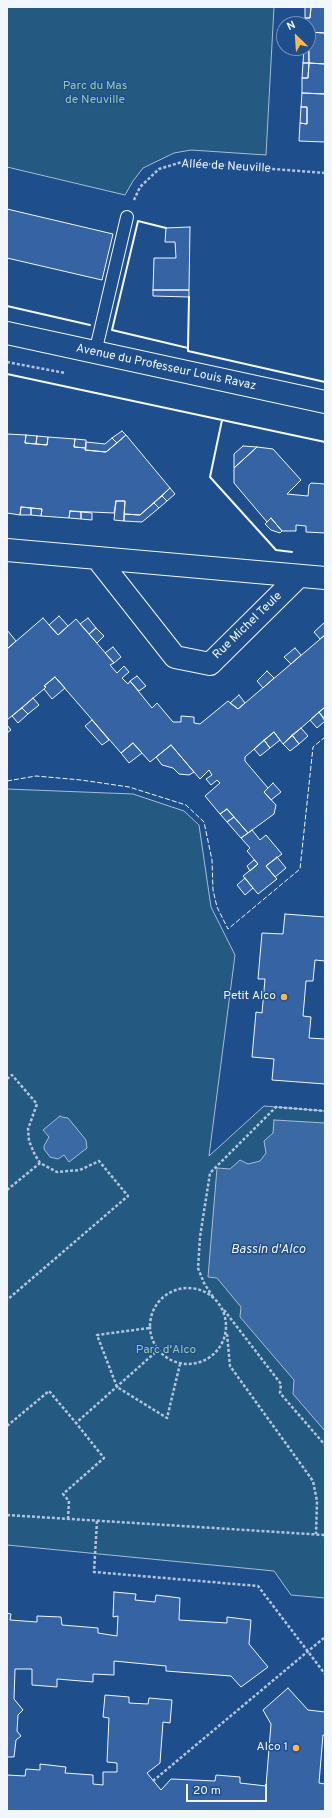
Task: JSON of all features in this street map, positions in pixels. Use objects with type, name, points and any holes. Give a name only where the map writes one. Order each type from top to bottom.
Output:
[{"type":"street","name":"Avenue du Professeur Louis Ravaz","points":[[7,333],[325,402]]},
{"type":"street","name":"Rue Michel Teule","points":[[7,550],[325,578]]},
{"type":"street","name":"Rue Michel Teule","points":[[97,558],[175,657],[210,664],[299,576]]},
{"type":"lane","points":[[96,353],[127,217]]},
{"type":"path","name":"Allée de Neuville","points":[[127,217],[140,187],[159,169],[182,162],[325,173]]},
{"type":"path","points":[[7,1079],[12,1075],[37,1104],[28,1128],[28,1141],[40,1163],[57,1172],[80,1170],[99,1162],[128,1196],[7,1300]]},
{"type":"path","points":[[325,1111],[276,1107],[210,1173],[200,1237],[198,1268],[204,1283],[213,1297],[281,1384],[280,1392],[325,1445]]},
{"type":"path","points":[[7,1190],[40,1163]]},
{"type":"path","points":[[213,1297],[202,1290],[190,1288],[177,1289],[166,1295],[157,1304],[151,1315],[149,1328],[153,1343],[164,1356],[180,1364],[192,1365],[205,1361],[215,1354],[223,1344],[226,1331]]},
{"type":"path","points":[[222,1307],[226,1319],[230,1366],[313,1481],[317,1501],[316,1534]]},
{"type":"path","points":[[149,1328],[97,1335],[117,1387],[167,1418],[180,1364]]},
{"type":"path","points":[[76,1424],[158,1350]]},
{"type":"path","points":[[7,1426],[49,1391],[104,1458],[63,1494],[69,1501],[68,1519]]},
{"type":"path","points":[[7,1515],[325,1535]]},
{"type":"path","points":[[97,1521],[94,1572],[258,1586],[325,1674]]},
{"type":"path","points":[[153,1781],[325,1637]]},
{"type":"green space","name":"Parc du Mas de Neuville","points":[[7,7],[274,7],[266,155],[191,150],[174,153],[143,168],[125,195],[7,167]]},
{"type":"green space","name":"Parc d'Alco","points":[[7,789],[133,794],[184,811],[199,825],[211,907],[235,955],[209,1156],[264,1106],[325,1111],[325,1598],[291,1595],[274,1571],[7,1545]]},
{"type":"water","points":[[60,1116],[68,1118],[86,1140],[87,1148],[69,1162],[64,1155],[58,1159],[50,1157],[44,1149],[49,1137],[43,1130]]},
{"type":"water","name":"Bassin d'Alco","points":[[274,1120],[325,1123],[325,1431],[293,1394],[294,1380],[240,1317],[241,1307],[217,1278],[208,1277],[217,1168],[230,1169],[240,1160],[248,1164],[260,1161],[266,1153],[264,1141],[273,1133]]},
{"type":"building","points":[[305,7],[311,7],[310,16],[305,16]]},
{"type":"building","points":[[311,7],[325,7],[325,33],[316,32],[316,16],[310,16]]},
{"type":"building","points":[[316,32],[325,33],[325,64],[309,63],[309,56],[316,56]]},
{"type":"building","points":[[303,56],[309,56],[309,63],[303,63]]},
{"type":"building","points":[[303,63],[309,63],[308,78],[302,78]]},
{"type":"building","points":[[309,63],[325,64],[325,94],[302,93],[302,78],[308,78]]},
{"type":"building","points":[[302,93],[325,94],[325,142],[299,141],[300,123],[307,124],[307,107],[301,107]]},
{"type":"building","points":[[301,107],[307,107],[307,124],[300,123]]},
{"type":"building","points":[[7,209],[113,234],[102,280],[7,258]]},
{"type":"building","points":[[190,227],[189,290],[153,290],[154,258],[176,258],[175,242],[165,242],[166,228]]},
{"type":"building","points":[[153,290],[189,290],[189,297],[153,296]]},
{"type":"building","points":[[122,431],[126,435],[117,443],[112,438]]},
{"type":"building","points":[[7,434],[26,435],[25,443],[47,445],[48,437],[75,439],[74,447],[86,448],[85,450],[106,452],[126,435],[170,488],[140,515],[124,514],[125,501],[116,501],[114,513],[70,511],[69,518],[41,516],[42,509],[21,507],[20,515],[7,513]]},
{"type":"building","points":[[26,435],[37,436],[36,444],[25,443]]},
{"type":"building","points":[[37,436],[48,437],[47,445],[36,444]]},
{"type":"building","points":[[112,438],[117,443],[106,452],[85,450],[86,442],[105,444]]},
{"type":"building","points":[[75,439],[86,440],[86,448],[74,447]]},
{"type":"building","points":[[243,446],[257,447],[234,468],[234,454]]},
{"type":"building","points":[[257,447],[273,449],[301,480],[287,494],[308,496],[309,485],[311,483],[325,484],[325,533],[306,532],[306,526],[296,525],[296,531],[282,531],[271,518],[267,522],[234,483],[234,468]]},
{"type":"building","points":[[170,488],[175,494],[167,501],[162,496]]},
{"type":"building","points":[[162,496],[167,501],[159,508],[154,503]]},
{"type":"building","points":[[116,501],[125,501],[124,521],[114,520]]},
{"type":"building","points":[[154,503],[159,508],[142,522],[124,521],[124,514],[140,515]]},
{"type":"building","points":[[21,507],[31,508],[31,515],[20,515]]},
{"type":"building","points":[[31,508],[42,509],[41,516],[31,515]]},
{"type":"building","points":[[70,511],[81,512],[81,519],[69,518]]},
{"type":"building","points":[[81,512],[92,513],[92,520],[81,519]]},
{"type":"building","points":[[271,518],[282,531],[280,533],[271,530],[265,524]]},
{"type":"building","points":[[59,616],[68,626],[58,635],[49,625]]},
{"type":"building","points":[[43,618],[58,635],[76,619],[114,663],[110,665],[117,673],[124,666],[129,672],[122,678],[128,684],[130,681],[152,708],[157,703],[173,722],[181,722],[181,716],[194,717],[194,723],[200,724],[228,701],[238,709],[325,635],[325,707],[283,744],[274,732],[245,757],[245,761],[268,788],[264,792],[276,805],[274,814],[248,833],[227,809],[220,814],[205,796],[220,783],[217,780],[211,785],[206,779],[212,775],[209,770],[200,779],[171,745],[150,762],[133,743],[121,753],[55,677],[44,686],[46,687],[44,689],[7,720],[7,649]]},
{"type":"building","points":[[88,618],[96,628],[89,634],[80,624]]},
{"type":"building","points":[[325,622],[325,635],[320,639],[314,632]]},
{"type":"building","points":[[96,628],[104,636],[97,643],[89,634]]},
{"type":"building","points":[[7,630],[16,641],[7,649]]},
{"type":"building","points":[[113,647],[121,657],[114,663],[105,653]]},
{"type":"building","points":[[295,648],[301,655],[291,664],[284,657]]},
{"type":"building","points":[[267,671],[274,678],[263,688],[257,681]]},
{"type":"building","points":[[137,676],[146,686],[139,691],[130,681]]},
{"type":"building","points":[[55,677],[65,688],[52,699],[44,689],[46,687],[44,686]]},
{"type":"building","points":[[239,695],[245,703],[238,709],[230,703]]},
{"type":"building","points":[[33,698],[39,705],[28,714],[22,708]]},
{"type":"building","points":[[325,707],[325,719],[319,712]]},
{"type":"building","points":[[22,708],[28,714],[18,723],[12,716]]},
{"type":"building","points":[[319,712],[325,721],[317,728],[310,720]]},
{"type":"building","points":[[92,720],[109,740],[102,745],[85,726]]},
{"type":"building","points":[[7,725],[11,730],[7,733]]},
{"type":"building","points":[[301,728],[308,736],[299,744],[292,735]]},
{"type":"building","points":[[274,732],[280,740],[270,748],[264,740]]},
{"type":"building","points":[[292,735],[299,744],[290,751],[283,744]]},
{"type":"building","points":[[264,740],[270,748],[260,756],[254,749]]},
{"type":"building","points":[[133,743],[142,753],[129,763],[121,753]]},
{"type":"building","points":[[171,745],[194,772],[189,775],[179,774],[173,768],[162,765],[156,757]]},
{"type":"building","points":[[273,783],[281,792],[271,800],[264,792]]},
{"type":"building","points":[[227,809],[234,817],[227,822],[220,814]]},
{"type":"building","points":[[234,817],[248,833],[241,838],[227,822]]},
{"type":"building","points":[[252,830],[260,840],[266,835],[282,854],[266,866],[277,879],[258,894],[243,876],[258,864],[247,851],[250,848],[241,838]]},
{"type":"building","points":[[277,857],[286,868],[275,877],[266,866]]},
{"type":"building","points":[[254,860],[258,864],[250,871],[247,866]]},
{"type":"building","points":[[245,878],[253,888],[245,895],[237,885]]},
{"type":"building","name":"Petit Alco","points":[[285,914],[325,917],[325,961],[315,960],[313,981],[306,981],[303,1016],[311,1017],[309,1038],[325,1039],[325,1084],[272,1080],[274,1059],[252,1057],[256,1012],[262,1013],[265,979],[258,979],[262,933],[283,934]]},
{"type":"building","points":[[114,1592],[136,1594],[135,1600],[155,1602],[156,1595],[180,1598],[179,1620],[227,1623],[227,1617],[251,1620],[249,1644],[268,1667],[241,1687],[231,1676],[166,1671],[166,1666],[114,1661],[114,1675],[93,1674],[93,1682],[57,1679],[57,1687],[32,1685],[32,1669],[15,1669],[14,1699],[23,1710],[18,1715],[17,1731],[21,1736],[16,1740],[14,1757],[7,1757],[7,1613],[11,1614],[10,1620],[37,1622],[37,1616],[61,1617],[62,1625],[98,1628],[98,1633],[117,1636],[118,1616],[113,1617]]},
{"type":"building","name":"Alco 1","points":[[288,1688],[308,1710],[325,1712],[325,1735],[323,1735],[319,1783],[325,1784],[325,1811],[7,1811],[7,1775],[25,1776],[26,1769],[40,1770],[40,1764],[66,1767],[65,1773],[93,1775],[93,1784],[103,1785],[103,1772],[117,1772],[117,1763],[107,1762],[109,1718],[103,1717],[105,1695],[129,1697],[129,1703],[148,1704],[149,1698],[172,1700],[170,1723],[163,1722],[160,1763],[147,1773],[161,1790],[171,1779],[215,1781],[216,1775],[240,1777],[240,1783],[266,1786],[271,1724],[263,1710]]},
{"type":"fence","points":[[7,781],[36,776],[81,780],[129,787],[186,805],[204,822],[212,860],[213,890],[217,907],[228,929],[300,869],[313,747],[325,737]]},
{"type":"wall","points":[[166,228],[138,221],[112,330],[188,348],[188,351],[325,382]]},
{"type":"wall","points":[[188,348],[189,297]]},
{"type":"wall","points":[[7,306],[90,325]]},
{"type":"wall","points":[[7,374],[222,420]]},
{"type":"wall","points":[[292,552],[276,550],[210,477],[222,420],[325,442]]},
{"type":"place","name":"Petit Alco","points":[[284,997]]},
{"type":"place","name":"Alco 1","points":[[296,1748]]}]
